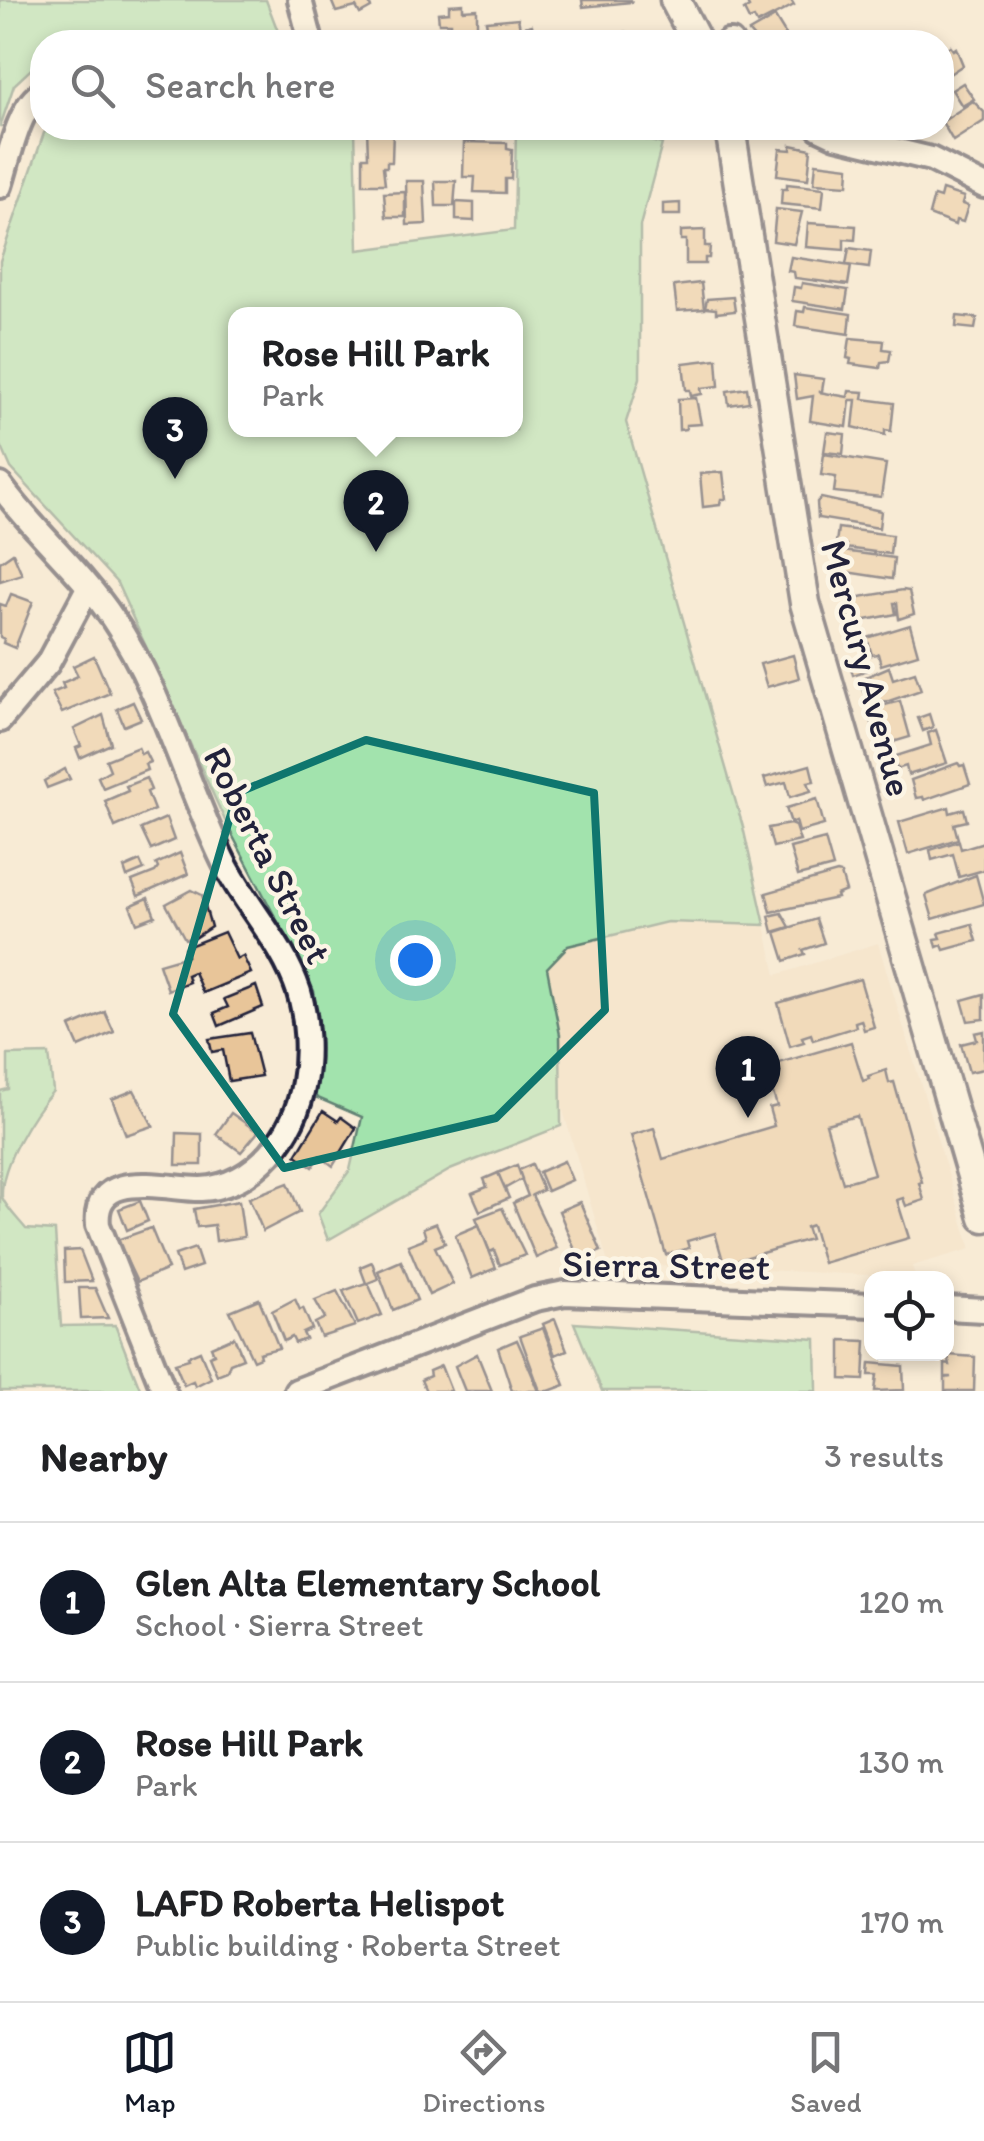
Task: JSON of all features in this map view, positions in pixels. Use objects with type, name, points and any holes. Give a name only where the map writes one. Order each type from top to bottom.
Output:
[{"type":"street","points":[[300,0],[308,30]]},
{"type":"street","points":[[675,0],[691,30]]},
{"type":"street","points":[[0,186],[23,116],[30,106]]},
{"type":"street","name":"Mercury Avenue","points":[[732,140],[805,603],[984,1217]]},
{"type":"street","points":[[853,140],[931,159],[984,186]]},
{"type":"street","name":"Roberta Street","points":[[3,493],[111,615],[132,647],[221,856],[240,891],[281,948],[300,994],[306,1038],[304,1084],[284,1136],[263,1164],[233,1182],[202,1189],[120,1186],[103,1200],[97,1212],[98,1224],[164,1391]]},
{"type":"street","points":[[0,720],[48,663],[88,588]]},
{"type":"street","name":"Sierra Street","points":[[296,1391],[535,1299],[565,1294],[864,1306]]},
{"type":"street","points":[[954,1308],[984,1310]]},
{"type":"highlighted area","points":[[366,740],[594,793],[605,1010],[496,1118],[284,1168],[173,1014],[237,793]]},
{"type":"shaded area","points":[[614,877],[757,889],[776,975],[878,943],[971,1249],[912,1266],[914,1271],[864,1271],[864,1275],[608,1263],[526,985]]},
{"type":"green space","points":[[0,0],[266,0],[277,30],[30,30],[30,70],[14,85],[0,127]]},
{"type":"green space","points":[[42,140],[355,140],[358,250],[514,230],[516,140],[646,140],[662,144],[640,226],[640,378],[626,422],[743,827],[765,925],[667,922],[568,946],[547,968],[560,1035],[561,1126],[450,1170],[328,1240],[318,1214],[350,1170],[362,1117],[313,1096],[320,1057],[314,991],[228,827],[117,583],[11,468],[0,443],[0,261]]},
{"type":"green space","points":[[49,1054],[53,1091],[12,1155],[2,1197],[26,1229],[55,1231],[61,1326],[115,1325],[141,1391],[0,1391],[0,1091],[8,1089],[8,1055]]},
{"type":"green space","points":[[574,1323],[816,1339],[817,1391],[602,1391]]},
{"type":"building","points":[[331,0],[373,0],[369,2],[371,8],[360,14],[356,7],[336,12]]},
{"type":"building","points":[[582,0],[631,0],[632,2],[583,7]]},
{"type":"building","points":[[748,0],[791,0],[794,5],[757,24],[754,18],[749,20],[744,10],[749,7]]},
{"type":"building","points":[[449,5],[477,9],[477,30],[451,29],[451,23],[439,23],[438,13],[449,12]]},
{"type":"building","points":[[775,17],[783,30],[752,30]]},
{"type":"building","points":[[518,18],[520,28],[532,25],[533,30],[488,30],[486,21]]},
{"type":"building","points":[[956,48],[963,65],[954,71]]},
{"type":"building","points":[[963,83],[974,99],[962,106],[954,89]]},
{"type":"building","points":[[973,101],[984,112],[984,121],[953,141],[954,114]]},
{"type":"building","points":[[367,140],[393,140],[392,162],[383,167],[385,184],[363,184],[363,157],[368,157]]},
{"type":"building","points":[[464,142],[507,143],[507,149],[512,150],[511,179],[505,179],[505,193],[474,192],[475,177],[463,177]]},
{"type":"building","points":[[791,145],[811,149],[808,179],[777,175],[780,149],[791,150]]},
{"type":"building","points":[[816,163],[849,167],[848,185],[814,183]]},
{"type":"building","points":[[406,181],[424,181],[426,224],[407,225]]},
{"type":"building","points":[[435,181],[456,181],[454,206],[436,206]]},
{"type":"building","points":[[787,184],[824,188],[822,208],[781,204],[782,189],[787,189]]},
{"type":"building","points":[[942,190],[964,197],[962,204],[968,206],[963,222],[956,220],[955,225],[929,215],[934,196],[940,198]]},
{"type":"building","points":[[405,192],[405,217],[386,217],[384,193]]},
{"type":"building","points":[[456,202],[474,203],[474,221],[456,220]]},
{"type":"building","points":[[680,203],[680,215],[663,215],[663,204]]},
{"type":"building","points":[[776,209],[802,212],[794,244],[773,241]]},
{"type":"building","points":[[808,223],[856,226],[855,240],[844,239],[844,250],[806,247]]},
{"type":"building","points":[[705,230],[709,258],[705,258],[705,264],[686,264],[686,240],[681,240],[681,231]]},
{"type":"building","points":[[849,248],[871,251],[869,268],[846,265]]},
{"type":"building","points":[[791,257],[851,266],[848,285],[795,278],[794,272],[788,271]]},
{"type":"building","points":[[701,283],[704,309],[677,311],[674,286]]},
{"type":"building","points":[[802,283],[848,290],[845,309],[792,301],[794,287],[801,288]]},
{"type":"building","points":[[733,297],[735,311],[716,313],[716,309],[705,308],[707,299]]},
{"type":"building","points":[[805,307],[851,314],[849,334],[795,326],[797,311],[804,312]]},
{"type":"building","points":[[957,316],[977,318],[975,329],[956,327]]},
{"type":"building","points":[[850,338],[884,341],[883,349],[891,350],[889,361],[881,362],[880,368],[850,364]]},
{"type":"building","points":[[717,359],[719,386],[701,388],[702,394],[691,396],[690,390],[686,390],[683,363]]},
{"type":"building","points":[[794,375],[824,379],[819,392],[848,397],[849,391],[864,392],[863,399],[894,403],[891,431],[885,430],[885,435],[853,427],[856,400],[850,400],[847,427],[810,421],[813,396],[797,399]]},
{"type":"building","points":[[747,388],[749,402],[729,405],[727,391]]},
{"type":"building","points":[[696,398],[701,424],[679,430],[678,399]]},
{"type":"building","points":[[827,432],[845,434],[843,454],[824,452]]},
{"type":"building","points":[[824,454],[886,464],[881,497],[834,492],[836,477],[821,475]]},
{"type":"building","points":[[723,472],[726,499],[721,499],[720,505],[703,507],[700,474]]},
{"type":"building","points":[[821,498],[881,511],[879,528],[818,518],[817,502]]},
{"type":"building","points":[[838,528],[892,535],[890,554],[845,548],[846,545],[836,543]]},
{"type":"building","points":[[843,551],[894,558],[892,579],[846,572],[847,566],[841,566]]},
{"type":"building","points":[[13,553],[22,574],[0,581],[0,562]]},
{"type":"building","points":[[909,591],[914,614],[899,619],[894,603],[896,614],[851,623],[847,599]]},
{"type":"building","points":[[11,594],[33,602],[15,648],[3,643],[0,637],[0,604],[6,606]]},
{"type":"building","points":[[910,625],[918,654],[881,665],[878,654],[872,655],[867,638]]},
{"type":"building","points":[[793,655],[799,678],[767,687],[760,664]]},
{"type":"building","points":[[94,656],[110,693],[62,713],[52,693],[78,676],[73,666]]},
{"type":"building","points":[[865,660],[868,670],[853,675],[850,664]]},
{"type":"building","points":[[889,667],[893,679],[915,672],[921,690],[869,703],[861,679]]},
{"type":"building","points":[[900,701],[910,737],[893,742],[889,733],[880,736],[878,730],[874,731],[872,712]]},
{"type":"building","points":[[133,702],[141,719],[124,726],[117,709]]},
{"type":"building","points":[[929,714],[933,727],[923,731],[918,718]]},
{"type":"building","points":[[103,715],[111,744],[80,758],[76,748],[81,746],[74,729]]},
{"type":"building","points":[[936,730],[947,763],[908,775],[906,766],[897,769],[893,757],[931,745],[928,733]]},
{"type":"building","points":[[138,747],[150,762],[145,764],[147,770],[103,788],[98,777],[110,770],[106,760]]},
{"type":"building","points":[[958,763],[964,765],[970,784],[924,800],[916,798],[911,780]]},
{"type":"building","points":[[810,765],[814,781],[808,782],[811,791],[790,797],[786,782],[767,787],[764,778]]},
{"type":"building","points":[[65,769],[70,779],[47,788],[44,781]]},
{"type":"building","points":[[146,778],[154,810],[115,827],[105,801]]},
{"type":"building","points":[[817,799],[824,825],[799,832],[786,808]]},
{"type":"building","points":[[949,807],[950,813],[964,809],[967,821],[954,824],[958,839],[908,854],[899,822]]},
{"type":"building","points":[[166,818],[174,840],[151,850],[141,829]]},
{"type":"building","points":[[795,826],[800,841],[773,847],[768,828]]},
{"type":"building","points":[[825,839],[833,867],[798,876],[790,848]]},
{"type":"building","points":[[959,841],[961,849],[984,842],[984,870],[959,877],[953,854],[932,860],[930,850]]},
{"type":"building","points":[[180,853],[188,874],[138,896],[132,881],[155,872],[156,864]]},
{"type":"building","points":[[140,861],[144,870],[127,877],[124,868]]},
{"type":"building","points":[[841,874],[846,891],[837,898],[771,912],[766,893]]},
{"type":"building","points":[[976,875],[984,904],[933,919],[926,895]]},
{"type":"building","points":[[192,890],[202,895],[211,927],[185,939],[166,904]]},
{"type":"building","points":[[148,898],[155,916],[137,923],[130,906]]},
{"type":"building","points":[[782,913],[790,927],[773,932],[769,916]]},
{"type":"building","points":[[816,919],[824,943],[785,961],[776,932]]},
{"type":"building","points":[[972,924],[977,941],[944,950],[942,945],[937,947],[935,939],[941,938],[939,933]]},
{"type":"building","points":[[224,932],[237,959],[243,956],[251,973],[203,993],[194,972],[187,975],[189,982],[168,990],[159,964],[187,956],[184,948]]},
{"type":"building","points":[[860,979],[874,1027],[864,1030],[861,1020],[855,1022],[856,1027],[813,1040],[811,1034],[802,1037],[804,1042],[790,1046],[778,1003]]},
{"type":"building","points":[[256,986],[263,1007],[219,1026],[214,1013],[228,1007],[224,999]]},
{"type":"building","points":[[984,994],[984,1019],[968,1021],[962,1000]]},
{"type":"building","points":[[105,1012],[114,1032],[79,1047],[70,1027]]},
{"type":"building","points":[[984,1031],[984,1069],[969,1072],[961,1044],[977,1040],[975,1033]]},
{"type":"building","points":[[250,1033],[261,1076],[229,1081],[223,1050],[212,1052],[209,1039]]},
{"type":"building","points":[[851,1042],[863,1081],[886,1070],[889,1083],[894,1082],[922,1182],[919,1183],[924,1200],[906,1206],[903,1198],[897,1200],[909,1238],[823,1263],[812,1225],[806,1227],[810,1239],[724,1264],[715,1233],[687,1241],[689,1248],[666,1255],[631,1135],[654,1128],[663,1159],[774,1126],[769,1108],[777,1106],[765,1067]],"holes":[[[857,1116],[874,1174],[843,1183],[826,1124]]]},
{"type":"building","points":[[134,1090],[153,1126],[126,1135],[112,1099]]},
{"type":"building","points":[[323,1111],[356,1128],[333,1166],[320,1156],[313,1167],[296,1155]]},
{"type":"building","points":[[231,1113],[258,1132],[241,1152],[216,1134]]},
{"type":"building","points":[[177,1133],[202,1134],[202,1165],[176,1165]]},
{"type":"building","points":[[564,1161],[572,1180],[547,1191],[539,1172]]},
{"type":"building","points":[[532,1164],[543,1190],[532,1195],[557,1248],[536,1258],[513,1203],[528,1196],[518,1170]]},
{"type":"building","points":[[517,1165],[522,1179],[504,1189],[498,1173]]},
{"type":"building","points":[[498,1173],[509,1198],[480,1211],[472,1193],[487,1187],[484,1179]]},
{"type":"building","points":[[288,1183],[300,1212],[263,1231],[249,1198]]},
{"type":"building","points":[[140,1201],[148,1221],[127,1230],[119,1209]]},
{"type":"building","points":[[239,1201],[244,1237],[216,1241],[214,1225],[197,1227],[194,1209]]},
{"type":"building","points":[[580,1202],[601,1251],[579,1260],[559,1211]]},
{"type":"building","points":[[502,1208],[525,1255],[500,1265],[476,1218]]},
{"type":"building","points":[[436,1223],[445,1243],[435,1247],[453,1284],[429,1295],[408,1245],[426,1238],[423,1228]]},
{"type":"building","points":[[479,1225],[496,1268],[472,1278],[455,1235]]},
{"type":"building","points":[[151,1228],[168,1269],[137,1282],[117,1240]]},
{"type":"building","points":[[195,1248],[201,1266],[181,1273],[175,1255]]},
{"type":"building","points":[[80,1250],[92,1281],[65,1282],[64,1251]]},
{"type":"building","points":[[401,1261],[417,1300],[393,1310],[378,1271]]},
{"type":"building","points":[[372,1262],[378,1279],[368,1283],[382,1315],[358,1324],[343,1291],[366,1283],[360,1267]]},
{"type":"building","points":[[79,1288],[95,1288],[108,1318],[81,1319]]},
{"type":"building","points":[[337,1291],[355,1326],[321,1337],[315,1323],[325,1318],[315,1300]]},
{"type":"building","points":[[259,1299],[279,1348],[259,1353],[260,1357],[253,1360],[230,1311]]},
{"type":"building","points":[[295,1299],[312,1329],[303,1333],[306,1339],[295,1343],[292,1337],[284,1341],[272,1311]]},
{"type":"building","points":[[555,1319],[567,1350],[555,1355],[543,1324]]},
{"type":"building","points":[[543,1328],[565,1385],[549,1391],[540,1391],[520,1336]]},
{"type":"building","points":[[234,1337],[243,1358],[217,1375],[209,1356],[214,1354],[211,1347]]},
{"type":"building","points":[[517,1340],[539,1391],[512,1391],[498,1348]]},
{"type":"building","points":[[841,1340],[864,1341],[864,1380],[841,1379]]},
{"type":"building","points":[[200,1351],[211,1378],[195,1386],[193,1381],[184,1385],[175,1363]]},
{"type":"building","points":[[477,1354],[492,1391],[465,1391],[455,1366]]},
{"type":"building","points":[[954,1355],[975,1357],[974,1391],[945,1391],[945,1378],[951,1377],[945,1377],[945,1364],[950,1365]]},
{"type":"building","points":[[870,1363],[903,1366],[904,1390],[875,1391],[877,1375],[869,1375]]},
{"type":"building","points":[[441,1366],[451,1391],[426,1391],[421,1380]]},
{"type":"place","name":"LAFD Roberta Helispot","points":[[175,479]]},
{"type":"place","name":"Rose Hill Park","points":[[376,552]]},
{"type":"place","name":"Glen Alta Elementary School","points":[[748,1118]]}]
